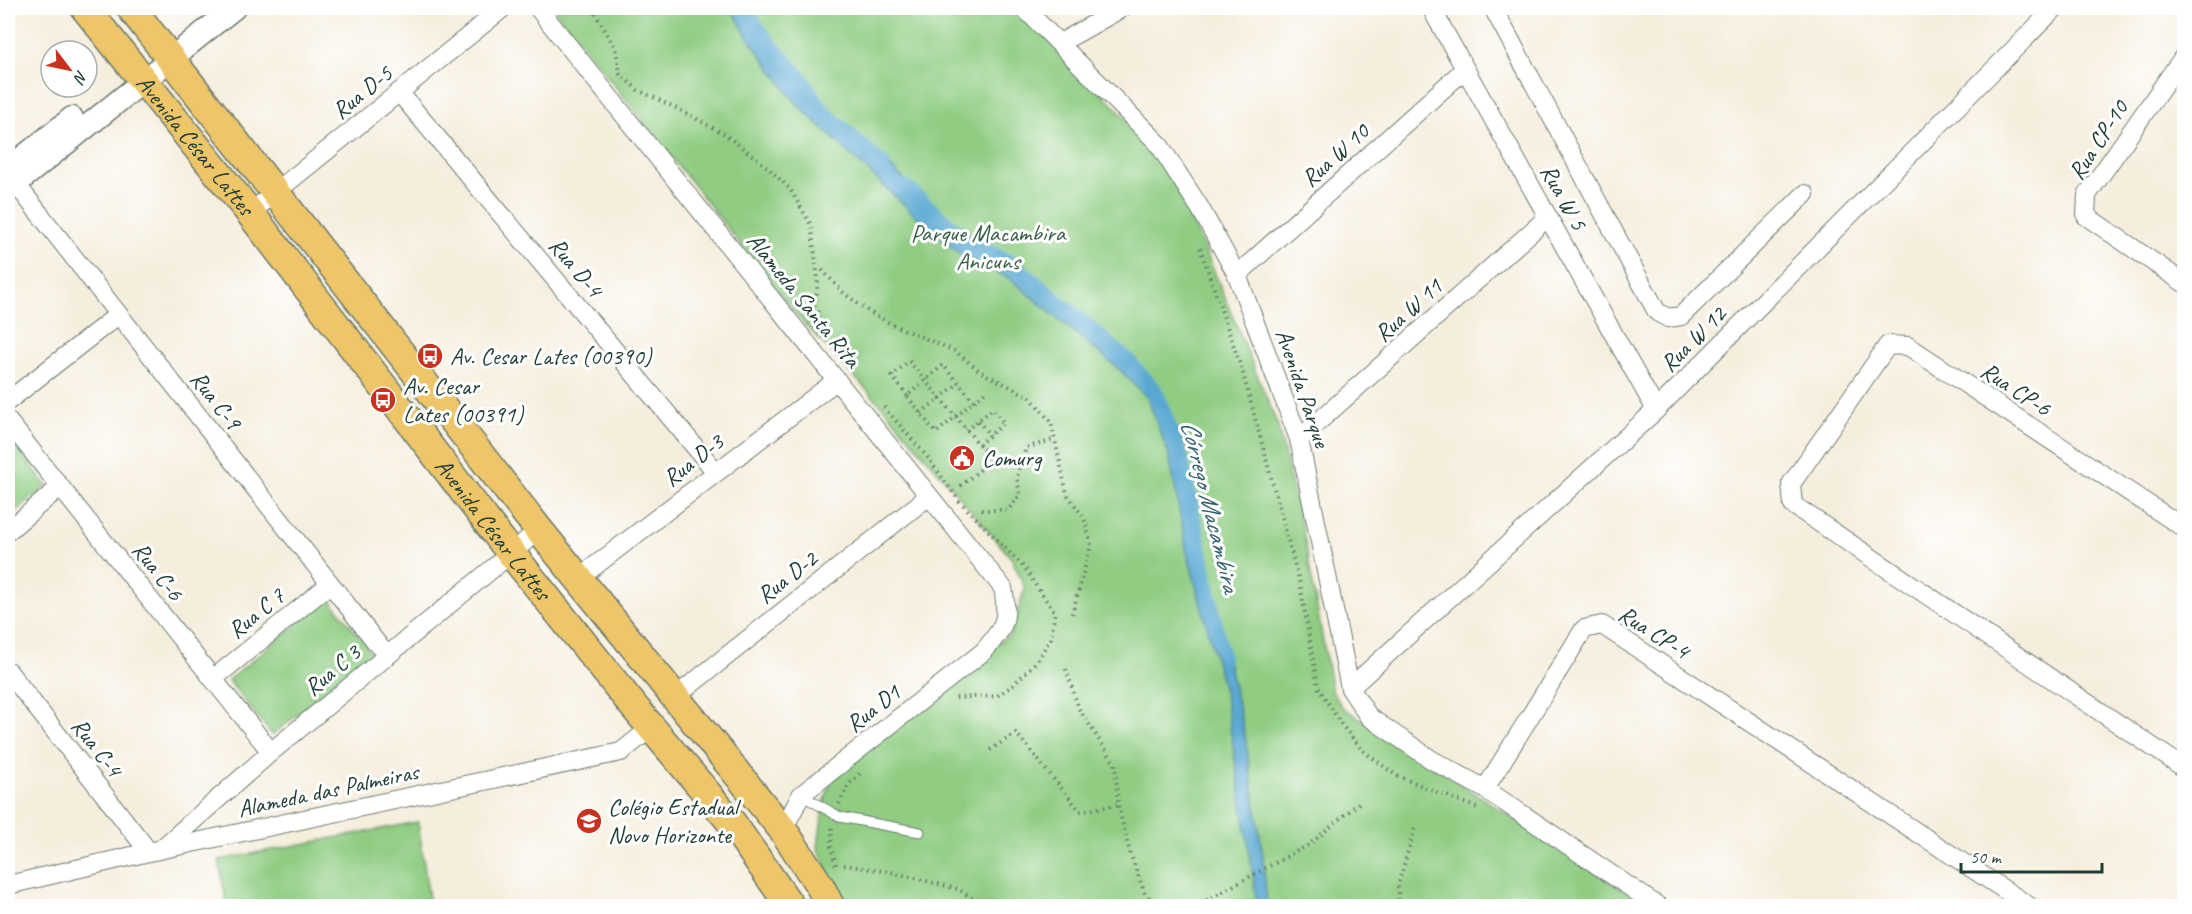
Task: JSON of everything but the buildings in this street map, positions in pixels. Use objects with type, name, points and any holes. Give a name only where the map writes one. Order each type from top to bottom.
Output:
[{"type":"main road","name":"Avenida César Lattes","points":[[84,8],[250,213],[512,553],[651,728],[732,823],[790,906]]},
{"type":"main road","name":"Avenida César Lattes","points":[[131,8],[539,530],[783,830],[820,886],[830,906]]},
{"type":"street","points":[[168,53],[212,8]]},
{"type":"street","points":[[9,179],[139,75],[234,8]]},
{"type":"street","name":"Rua D-5","points":[[250,213],[503,8]]},
{"type":"street","name":"Alameda Santa Rita","points":[[538,8],[1003,588],[1007,610],[1001,632]]},
{"type":"street","name":"Avenida Parque","points":[[1024,8],[1158,143],[1200,208],[1237,275],[1299,439],[1350,688],[1369,717],[1432,760],[1485,789]]},
{"type":"street","points":[[1060,43],[1122,8]]},
{"type":"street","name":"Rua W 5","points":[[1431,8],[1656,410]]},
{"type":"street","points":[[1493,8],[1658,312],[1668,318],[1681,316],[1805,194]]},
{"type":"street","name":"Rua W 12","points":[[1350,688],[1656,410],[2055,8]]},
{"type":"street","name":"Rua CP-10","points":[[2184,56],[2087,195],[2086,216],[2184,283]]},
{"type":"street","name":"Rua W 10","points":[[1237,275],[1466,69]]},
{"type":"street","name":"Rua D-4","points":[[399,92],[716,472]]},
{"type":"street","name":"Rua C-9","points":[[9,179],[387,656]]},
{"type":"street","name":"Rua W 11","points":[[1299,439],[1548,217]]},
{"type":"street","points":[[8,401],[118,315]]},
{"type":"street","name":"Rua CP-6","points":[[2184,528],[1908,346],[1887,345],[1791,484],[1793,505],[2184,768]]},
{"type":"street","name":"Rua D-3","points":[[579,578],[837,380]]},
{"type":"street","name":"Rua C-6","points":[[8,421],[271,752]]},
{"type":"street","points":[[8,531],[60,487]]},
{"type":"street","name":"Rua D-2","points":[[675,697],[929,496]]},
{"type":"street","name":"Rua C 3","points":[[154,851],[539,530]]},
{"type":"street","name":"Rua C 7","points":[[213,680],[330,584]]},
{"type":"street","name":"Rua CP-4","points":[[1485,789],[1584,628],[1602,625],[2029,906]]},
{"type":"street","name":"Rua D1","points":[[783,830],[801,795],[984,651],[1001,632]]},
{"type":"street","name":"Rua C-4","points":[[8,671],[154,851]]},
{"type":"street","name":"Alameda das Palmeiras","points":[[8,885],[154,851],[621,752],[651,728]]},
{"type":"street","points":[[1485,789],[1658,906]]},
{"type":"lane","points":[[801,795],[840,817],[920,832]]},
{"type":"path","points":[[592,8],[616,49],[620,74],[638,90],[723,134],[765,165],[790,189],[811,225],[818,279],[816,306],[823,334],[829,341]]},
{"type":"path","points":[[822,270],[845,294],[868,311],[893,325],[955,351],[981,372],[1030,398],[1051,422],[1067,494],[1084,518],[1091,545],[1072,614]]},
{"type":"path","points":[[959,487],[992,460],[978,445],[956,417],[909,361],[892,376],[936,433],[956,417],[985,392]]},
{"type":"path","points":[[907,396],[943,365],[974,401]]},
{"type":"path","points":[[921,413],[959,384]]},
{"type":"path","points":[[878,401],[928,458],[960,502],[1025,568],[1055,612],[1054,627],[1046,646],[1037,661],[1013,685],[997,696],[950,698]]},
{"type":"path","points":[[966,430],[993,409],[1004,423],[978,445]]},
{"type":"path","points":[[978,421],[990,435]]},
{"type":"path","points":[[981,510],[1008,510],[1020,495],[1017,477],[1026,448],[1056,438]]},
{"type":"path","points":[[1066,669],[1079,709],[1115,764],[1118,805],[1130,853],[1145,894],[1160,906]]},
{"type":"path","points":[[990,750],[1016,733],[1080,811],[1118,805]]},
{"type":"path","points":[[838,874],[831,847],[834,813],[850,783],[868,767]]},
{"type":"path","points":[[1196,906],[1310,844],[1360,802]]},
{"type":"path","points":[[1399,906],[1398,885],[1414,827]]},
{"type":"path","points":[[844,865],[891,872],[958,888],[985,906]]},
{"type":"green space","name":"Parque Macambira Anicuns","points":[[553,8],[1013,8],[1062,50],[1118,110],[1168,170],[1208,257],[1277,423],[1304,536],[1332,691],[1342,707],[1648,906],[843,906],[818,848],[823,808],[830,783],[920,706],[1011,633],[1025,588],[1012,559],[884,408],[799,318]]},
{"type":"green space","points":[[8,435],[47,486],[8,517]]},
{"type":"green space","points":[[329,598],[373,654],[272,735],[228,680]]},
{"type":"green space","points":[[418,822],[430,906],[227,906],[219,860]]},
{"type":"water","points":[[731,8],[749,8],[769,36],[805,76],[826,108],[913,187],[972,239],[1015,260],[1131,357],[1159,388],[1184,451],[1245,735],[1263,856],[1267,906],[1256,906],[1225,694],[1187,552],[1169,455],[1147,397],[1120,370],[1009,278],[962,256],[917,217],[797,104],[747,36]]},
{"type":"waterway","name":"Córrego Macambira","points":[[749,8],[769,36],[805,76],[826,108],[888,163]]},
{"type":"waterway","name":"Córrego Macambira","points":[[908,183],[972,239],[1015,260],[1131,357],[1159,388],[1184,451],[1227,658]]},
{"type":"place","name":"Av. Cesar Lates (00390)","points":[[430,356]]},
{"type":"place","name":"Av. Cesar Lates (00391)","points":[[383,400]]},
{"type":"place","name":"Comurg","points":[[962,458]]},
{"type":"place","name":"Colégio Estadual Novo Horizonte","points":[[589,821]]}]
